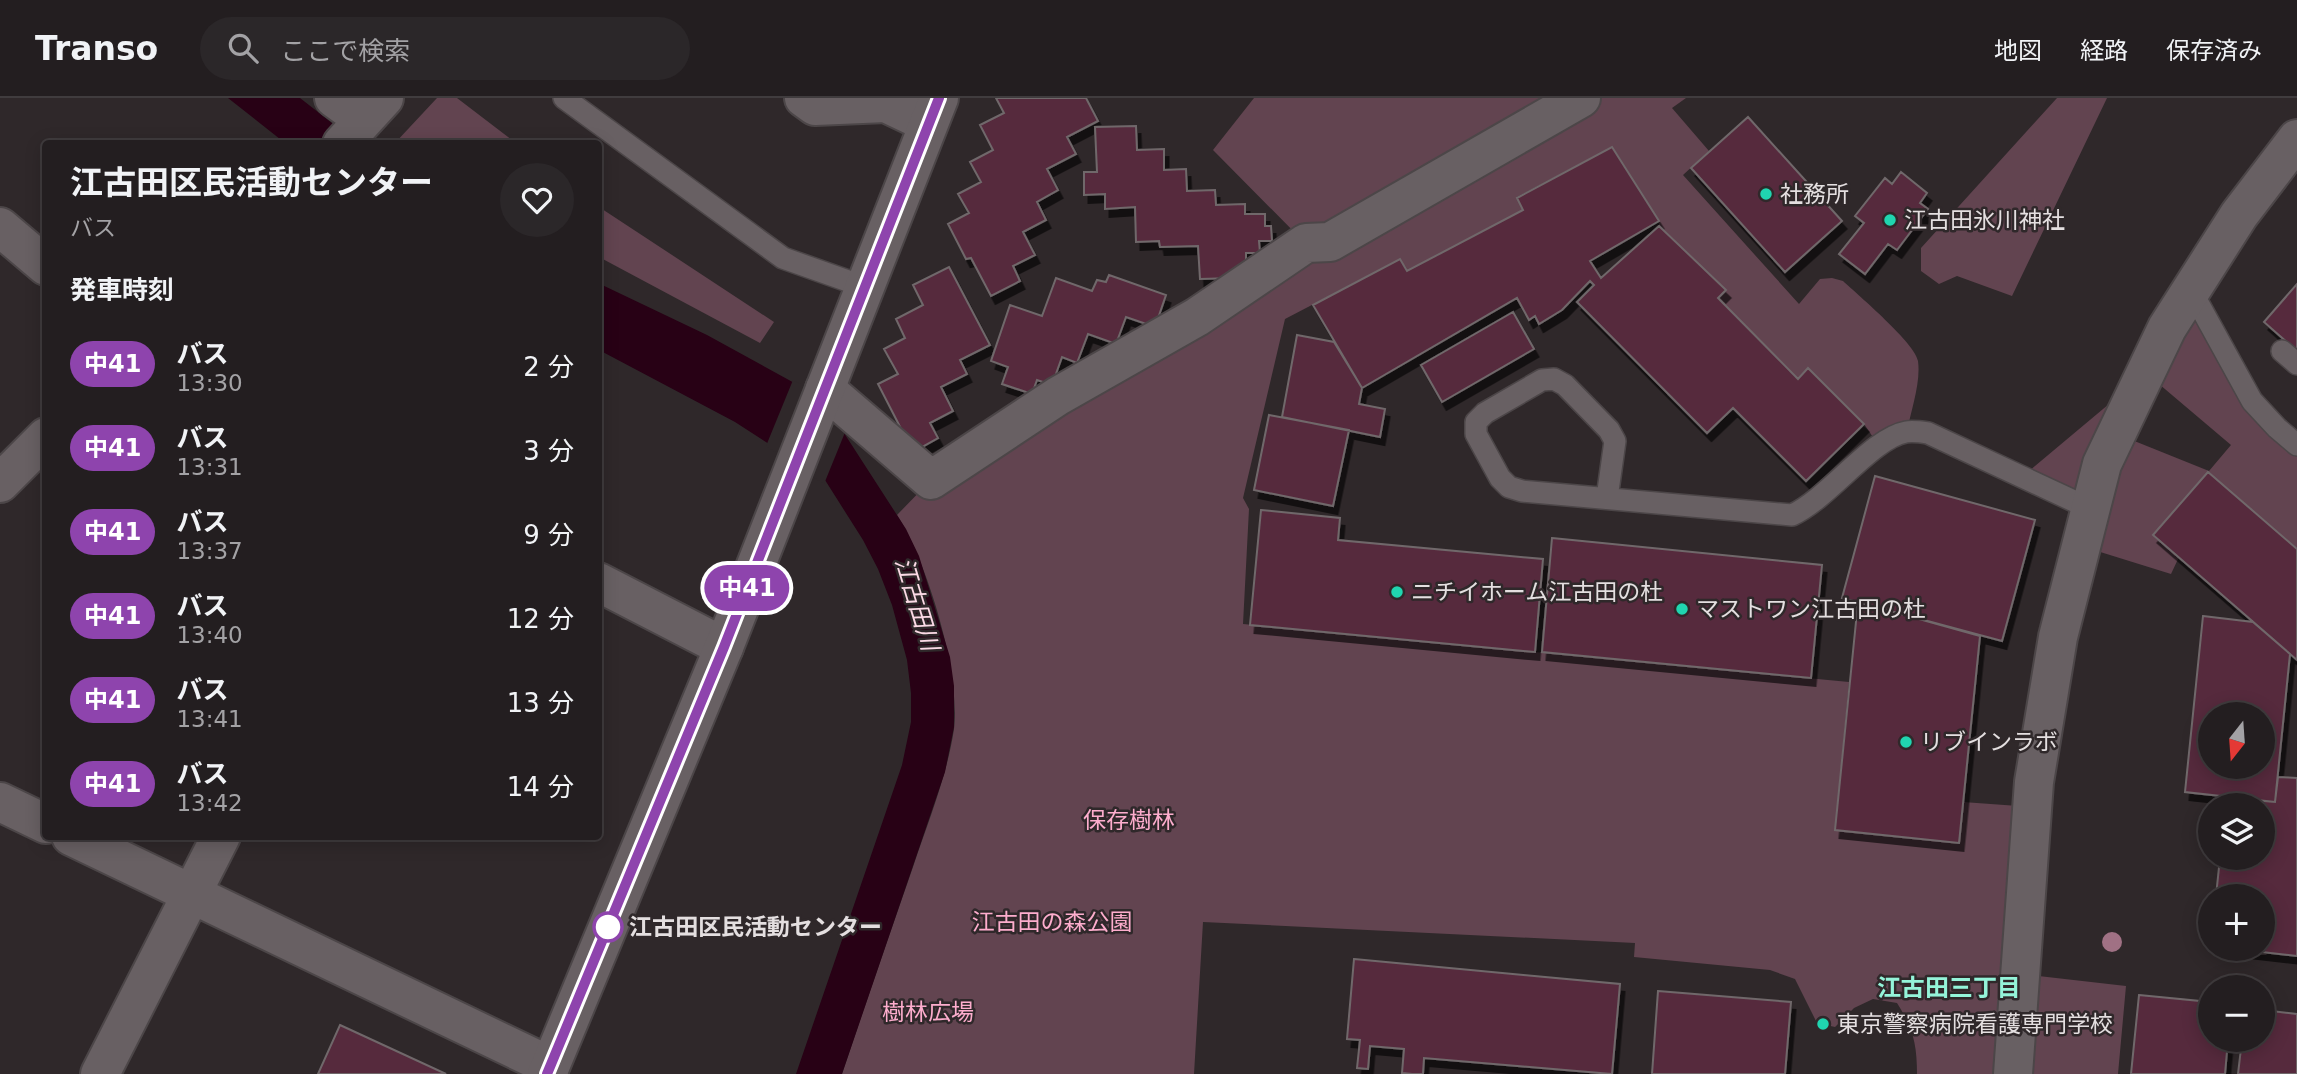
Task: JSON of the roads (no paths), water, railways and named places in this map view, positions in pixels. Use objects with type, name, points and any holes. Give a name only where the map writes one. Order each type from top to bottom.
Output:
[{"type":"street","points":[[79,840],[550,1071],[724,647],[934,111],[886,103],[815,106],[804,98]]},
{"type":"street","points":[[821,398],[931,480],[1059,396],[1197,317],[1306,243],[1330,242],[1581,98]]},
{"type":"street","points":[[2013,1074],[2034,782],[2058,637],[2102,464],[2167,328],[2239,215],[2297,139]]},
{"type":"street","points":[[0,227],[42,263]]},
{"type":"street","points":[[0,483],[42,441]]},
{"type":"street","points":[[602,584],[724,647]]},
{"type":"street","points":[[0,802],[42,822]]},
{"type":"street","points":[[100,1074],[219,840]]},
{"type":"lane","points":[[564,98],[783,258],[865,287]]},
{"type":"lane","points":[[2191,290],[2252,401],[2297,445]]},
{"type":"lane","points":[[1607,498],[1615,441],[1609,430],[1565,385],[1554,379],[1542,380],[1485,413],[1476,422],[1476,434],[1500,478],[1509,488],[1522,491],[1792,515],[1809,507],[1886,439],[1907,432],[1928,433],[2091,509]]},
{"type":"water","points":[[228,98],[300,98],[337,127],[348,140],[281,140]]},
{"type":"water","name":"江古田川","points":[[602,285],[707,335],[798,385],[844,433],[906,529],[919,556],[950,657],[954,686],[954,727],[945,772],[842,1074],[796,1074],[902,765],[911,722],[907,660],[892,605],[878,569],[825,480],[735,422],[602,352]]},
{"type":"place","name":"社務所","points":[[1766,194]]},
{"type":"place","name":"江古田氷川神社","points":[[1890,220]]},
{"type":"place","name":"ニチイホーム江古田の杜","points":[[1397,592]]},
{"type":"place","name":"マストワン江古田の杜","points":[[1682,609]]},
{"type":"place","name":"リブインラボ","points":[[1906,742]]},
{"type":"place","name":"江古田区民活動センター","points":[[608,927]]},
{"type":"place","name":"東京警察病院看護専門学校","points":[[1823,1024]]},
{"type":"district","name":"江古田三丁目","points":[[1949,988]]},
{"type":"park label","name":"保存樹林","points":[[1129,820]]},
{"type":"park label","name":"江古田の森公園","points":[[1052,922]]},
{"type":"park label","name":"樹林広場","points":[[928,1012]]}]
